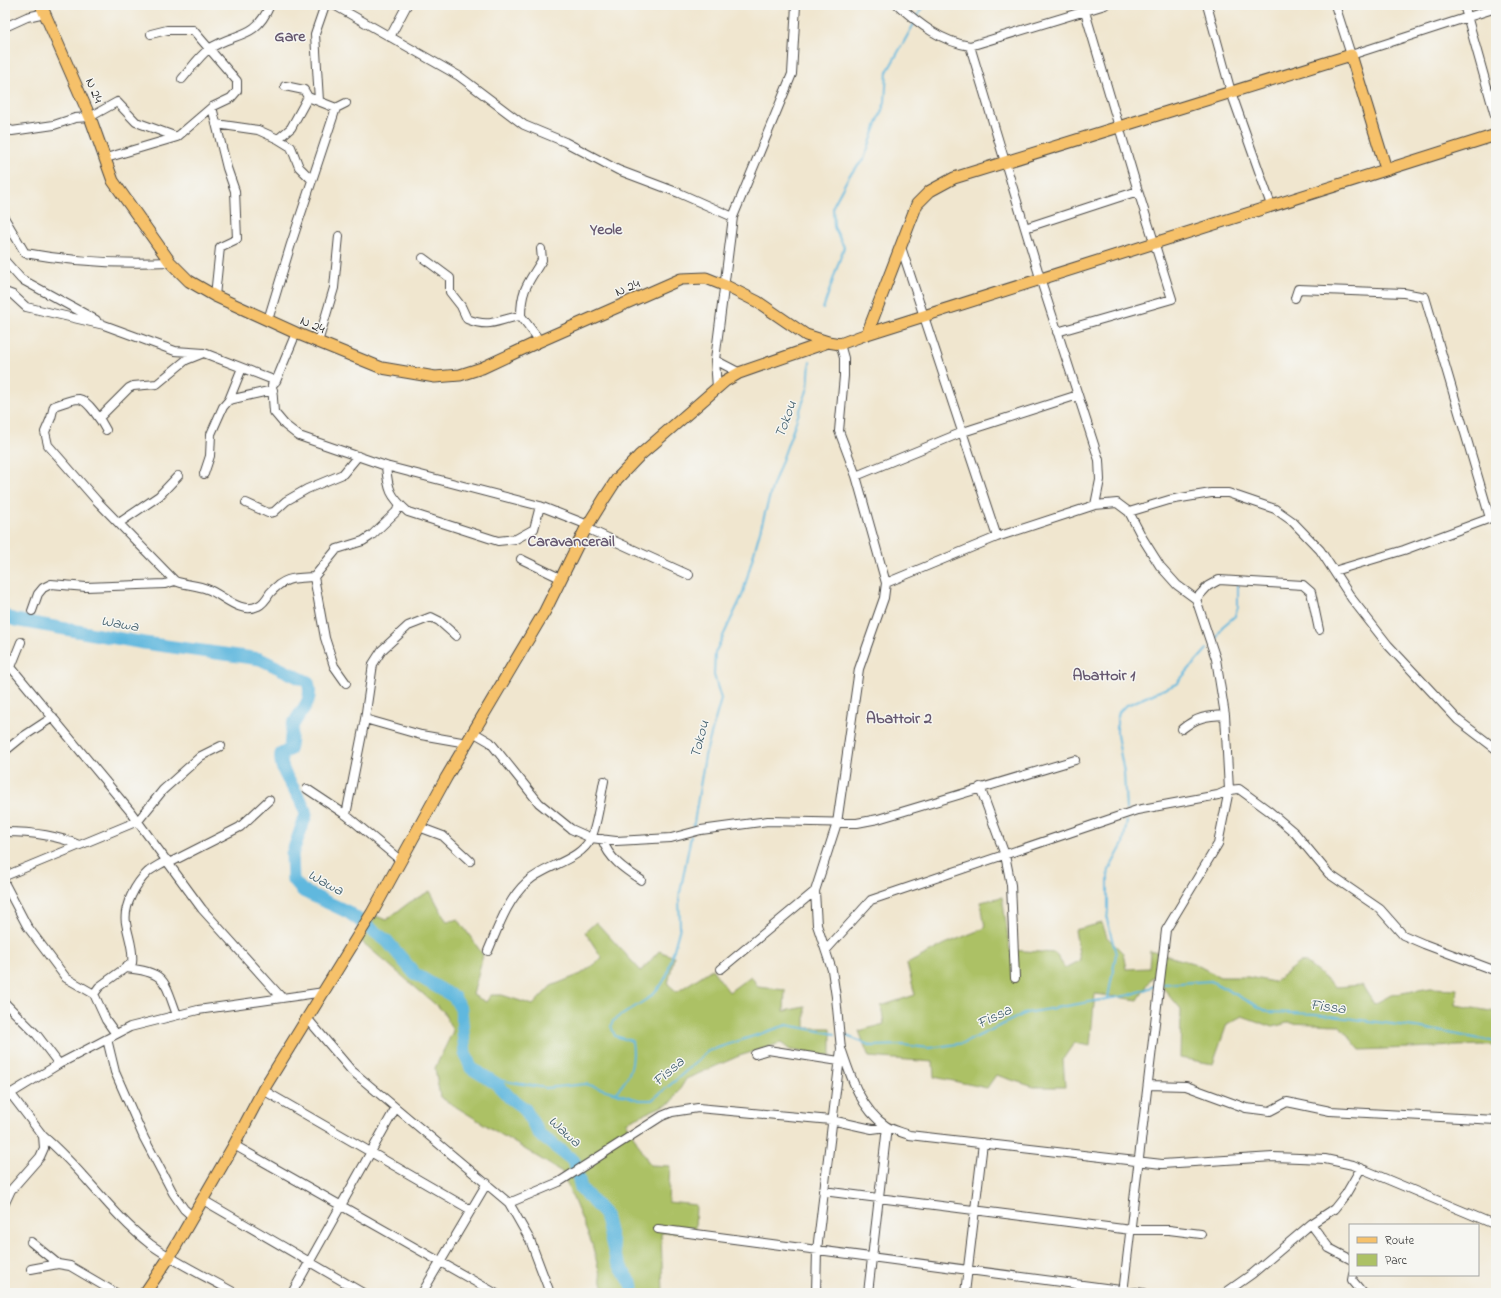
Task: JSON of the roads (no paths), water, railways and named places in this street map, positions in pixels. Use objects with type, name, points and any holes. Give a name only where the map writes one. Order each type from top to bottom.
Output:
[{"type":"main road","name":"N 24","points":[[43,9],[90,117],[113,181],[170,262],[189,281],[215,296],[296,333],[382,368],[435,377],[460,375],[482,368],[540,340],[681,279],[706,278],[758,302],[806,335],[840,344]]},
{"type":"main road","points":[[867,334],[917,204],[930,191],[954,178],[1351,55],[1386,169]]},
{"type":"main road","points":[[840,344],[867,334],[1271,205],[1496,135]]},
{"type":"main road","points":[[145,1293],[170,1256],[203,1200],[263,1090],[372,913],[400,860],[545,610],[587,526],[617,479],[639,456],[721,385],[740,373],[828,342]]},
{"type":"street","points":[[182,79],[209,49],[256,28],[266,15],[270,5]]},
{"type":"street","points":[[319,101],[315,34],[325,5]]},
{"type":"street","points":[[334,5],[459,76],[524,125],[565,142],[618,170],[679,192],[733,217]]},
{"type":"street","points":[[390,37],[407,5]]},
{"type":"street","points":[[721,385],[715,360],[726,286],[733,217],[792,74],[796,5]]},
{"type":"street","points":[[898,5],[922,25],[956,44],[970,46],[1084,8],[1105,5]]},
{"type":"street","points":[[1207,5],[1231,92],[1271,205]]},
{"type":"street","points":[[1335,5],[1351,55],[1496,8]]},
{"type":"street","points":[[1464,5],[1496,119]]},
{"type":"street","points":[[1057,332],[1172,299],[1138,191],[1084,8]]},
{"type":"street","points":[[5,26],[43,9]]},
{"type":"street","points":[[106,158],[177,137],[212,107],[232,98],[237,91],[237,81],[193,30],[167,30],[151,34]]},
{"type":"street","points":[[970,46],[1024,228],[1098,460],[1100,480],[1095,505]]},
{"type":"street","points":[[285,86],[304,90],[308,97],[336,108]]},
{"type":"street","points":[[278,139],[292,128],[308,97]]},
{"type":"street","points":[[5,126],[12,131],[54,125],[75,118],[90,117],[117,102],[136,122],[177,137]]},
{"type":"street","points":[[268,320],[336,108],[346,103]]},
{"type":"street","points":[[212,107],[227,168],[235,191],[237,239],[220,247],[215,296]]},
{"type":"street","points":[[216,124],[258,130],[278,139],[291,147],[299,166],[312,180]]},
{"type":"street","points":[[1024,228],[1138,191]]},
{"type":"street","points":[[5,219],[25,253],[52,258],[126,264],[170,262]]},
{"type":"street","points":[[318,342],[334,288],[339,236]]},
{"type":"street","points":[[901,247],[997,537]]},
{"type":"street","points":[[540,340],[521,316],[521,301],[529,279],[542,260],[541,249]]},
{"type":"street","points":[[423,258],[450,278],[450,292],[461,306],[467,319],[485,325],[494,324],[509,317],[521,316]]},
{"type":"street","points":[[5,261],[21,279],[104,325],[174,352],[204,353],[276,381]]},
{"type":"street","points":[[1295,298],[1298,289],[1404,293],[1425,297],[1493,517],[1404,550],[1334,571]]},
{"type":"street","points":[[5,292],[13,295],[26,307],[104,325]]},
{"type":"street","points":[[296,333],[276,381],[272,385],[274,412],[284,425],[299,436],[386,466],[540,506],[587,526],[689,575]]},
{"type":"street","points":[[840,344],[844,358],[844,376],[839,431],[856,476],[886,583],[884,598],[859,669],[837,823],[815,891],[817,925],[832,970],[841,1049],[854,1088],[874,1116],[887,1127],[909,1135],[1162,1164],[1273,1157],[1325,1159],[1361,1168],[1496,1225]]},
{"type":"street","points":[[99,418],[129,388],[157,384],[186,360],[204,353]]},
{"type":"street","points":[[715,360],[740,373]]},
{"type":"street","points":[[204,474],[210,456],[212,434],[223,407],[229,400],[242,368]]},
{"type":"street","points":[[229,400],[273,390]]},
{"type":"street","points":[[856,476],[963,432],[1078,395]]},
{"type":"street","points":[[106,430],[99,418],[84,401],[78,399],[54,406],[45,432],[48,446],[97,501],[175,581],[187,586],[208,589],[231,603],[246,607],[256,608],[279,583],[293,578],[314,577],[337,549],[367,538],[396,512],[400,506]]},
{"type":"street","points":[[246,503],[268,513],[274,512],[286,501],[307,489],[343,474],[358,456]]},
{"type":"street","points":[[386,466],[388,487],[400,506],[408,512],[498,541],[516,540],[534,529],[540,506]]},
{"type":"street","points":[[119,523],[159,496],[178,476]]},
{"type":"street","points":[[1129,512],[1169,500],[1211,493],[1228,493],[1275,509],[1292,521],[1320,550],[1352,599],[1388,645],[1458,720],[1496,749]]},
{"type":"street","points":[[886,583],[997,537],[1095,505],[1117,503],[1129,512],[1143,539],[1160,566],[1177,585],[1196,599],[1216,659],[1225,715],[1229,790],[1218,844],[1166,930],[1123,1292]]},
{"type":"street","points":[[521,560],[560,578]]},
{"type":"street","points":[[314,577],[325,638],[334,666],[346,683]]},
{"type":"street","points":[[1196,599],[1208,586],[1219,580],[1303,585],[1311,592],[1319,630]]},
{"type":"street","points":[[32,611],[38,594],[43,588],[52,584],[86,587],[165,584],[175,581]]},
{"type":"street","points":[[346,815],[365,718],[373,664],[382,650],[408,626],[431,617],[439,621],[456,636]]},
{"type":"street","points":[[11,668],[21,642]]},
{"type":"street","points":[[5,660],[138,821],[202,909],[282,998]]},
{"type":"street","points":[[1182,729],[1193,719],[1206,716],[1225,715]]},
{"type":"street","points":[[5,751],[53,717]]},
{"type":"street","points":[[365,718],[421,735],[467,743]]},
{"type":"street","points":[[474,732],[490,742],[539,802],[571,830],[591,838],[616,840],[671,838],[701,830],[768,821],[857,823],[878,819],[980,787],[1075,760]]},
{"type":"street","points":[[5,876],[138,821],[163,790],[201,756],[221,746]]},
{"type":"street","points":[[488,951],[510,903],[527,882],[562,860],[577,855],[591,838],[604,781]]},
{"type":"street","points":[[980,787],[1005,855],[1011,885],[1015,978]]},
{"type":"street","points":[[307,789],[346,815],[400,860]]},
{"type":"street","points":[[826,950],[871,900],[1137,810],[1218,795],[1229,790],[1239,789],[1269,811],[1295,833],[1329,874],[1380,909],[1403,935],[1496,971]]},
{"type":"street","points":[[94,994],[99,987],[132,963],[133,954],[125,920],[126,910],[137,885],[148,872],[240,827],[269,800]]},
{"type":"street","points":[[419,827],[442,836],[470,861]]},
{"type":"street","points":[[5,832],[21,832],[64,838],[79,846]]},
{"type":"street","points":[[602,839],[606,851],[622,868],[641,880]]},
{"type":"street","points":[[5,884],[27,926],[66,978],[94,994],[106,1020],[116,1034]]},
{"type":"street","points":[[721,969],[815,891]]},
{"type":"street","points":[[126,968],[148,970],[159,977],[166,985],[176,1015]]},
{"type":"street","points":[[235,1293],[150,1244],[106,1203],[58,1149],[43,1136],[8,1095],[59,1064],[130,1027],[198,1010],[324,992]]},
{"type":"street","points":[[5,1003],[37,1035],[59,1064]]},
{"type":"street","points":[[307,1018],[351,1070],[395,1109],[487,1183],[509,1203],[530,1240],[550,1293]]},
{"type":"street","points":[[107,1039],[115,1072],[144,1138],[173,1193],[184,1209],[193,1217]]},
{"type":"street","points":[[816,1293],[817,1250],[823,1191],[841,1049]]},
{"type":"street","points":[[755,1054],[768,1050],[839,1062]]},
{"type":"street","points":[[1148,1085],[1186,1086],[1246,1108],[1270,1111],[1287,1102],[1330,1111],[1496,1120]]},
{"type":"street","points":[[263,1090],[471,1210]]},
{"type":"street","points":[[292,1293],[395,1109]]},
{"type":"street","points":[[509,1203],[548,1187],[569,1176],[662,1116],[687,1109],[706,1109],[831,1120],[872,1129],[887,1127]]},
{"type":"street","points":[[868,1293],[887,1127]]},
{"type":"street","points":[[5,1202],[11,1190],[40,1157],[44,1148],[43,1136]]},
{"type":"street","points":[[965,1293],[983,1143]]},
{"type":"street","points":[[234,1145],[496,1293]]},
{"type":"street","points":[[1225,1293],[1252,1274],[1311,1224],[1334,1209],[1346,1194],[1361,1168]]},
{"type":"street","points":[[422,1293],[487,1183]]},
{"type":"street","points":[[823,1191],[1131,1230],[1169,1230],[1201,1234]]},
{"type":"street","points":[[203,1200],[363,1293]]},
{"type":"street","points":[[1311,1224],[1329,1248],[1349,1258]]},
{"type":"street","points":[[658,1229],[1123,1292],[1143,1293]]},
{"type":"street","points":[[31,1242],[58,1264]]},
{"type":"street","points":[[31,1269],[58,1264],[70,1266],[116,1293]]},
{"type":"street","points":[[1353,1276],[1352,1280],[1363,1293]]},
{"type":"waterway","points":[[917,18],[923,5]]},
{"type":"waterway","points":[[823,309],[844,247],[834,227],[833,206],[849,176],[864,159],[885,102],[887,72],[915,22]]},
{"type":"waterway","name":"Tokou","points":[[693,829],[705,756],[721,699],[714,675],[715,653],[742,596],[772,488],[808,388],[810,362]]},
{"type":"waterway","points":[[1215,642],[1222,627],[1235,616],[1238,607],[1238,584]]},
{"type":"waterway","name":"Wawa","points":[[5,616],[15,620],[144,643],[260,659],[308,682],[308,700],[293,725],[289,750],[281,754],[283,770],[304,807],[306,815],[292,854],[293,880],[303,891],[348,912],[387,941],[415,974],[454,997],[461,1009],[465,1053],[471,1068],[497,1084],[510,1098],[525,1109],[539,1134],[574,1161],[581,1188],[605,1215],[616,1259],[633,1286],[633,1293]]},
{"type":"waterway","points":[[1126,810],[1124,773],[1117,735],[1117,720],[1119,712],[1125,706],[1176,684],[1207,649]]},
{"type":"waterway","points":[[1108,998],[1116,954],[1107,920],[1108,876],[1109,870],[1123,844],[1127,821]]},
{"type":"waterway","name":"Tokou","points":[[616,1092],[625,1081],[631,1069],[633,1049],[632,1041],[615,1036],[611,1026],[613,1021],[650,997],[662,984],[667,975],[680,927],[679,898],[691,836]]},
{"type":"waterway","name":"Fissa","points":[[1163,984],[1211,981],[1268,1012],[1316,1014],[1422,1028],[1496,1042]]},
{"type":"waterway","name":"Fissa","points":[[844,1035],[872,1046],[903,1045],[929,1048],[964,1043],[1026,1013],[1130,995],[1155,986]]},
{"type":"waterway","name":"Fissa","points":[[487,1078],[546,1088],[586,1084],[639,1100],[652,1100],[708,1051],[787,1025],[835,1034]]},
{"type":"district","name":"Gare","points":[[290,35]]},
{"type":"district","name":"Yeole","points":[[606,228]]},
{"type":"district","name":"Caravancerail","points":[[571,540]]},
{"type":"district","name":"Abattoir 1","points":[[1104,674]]},
{"type":"district","name":"Abattoir 2","points":[[899,717]]}]
